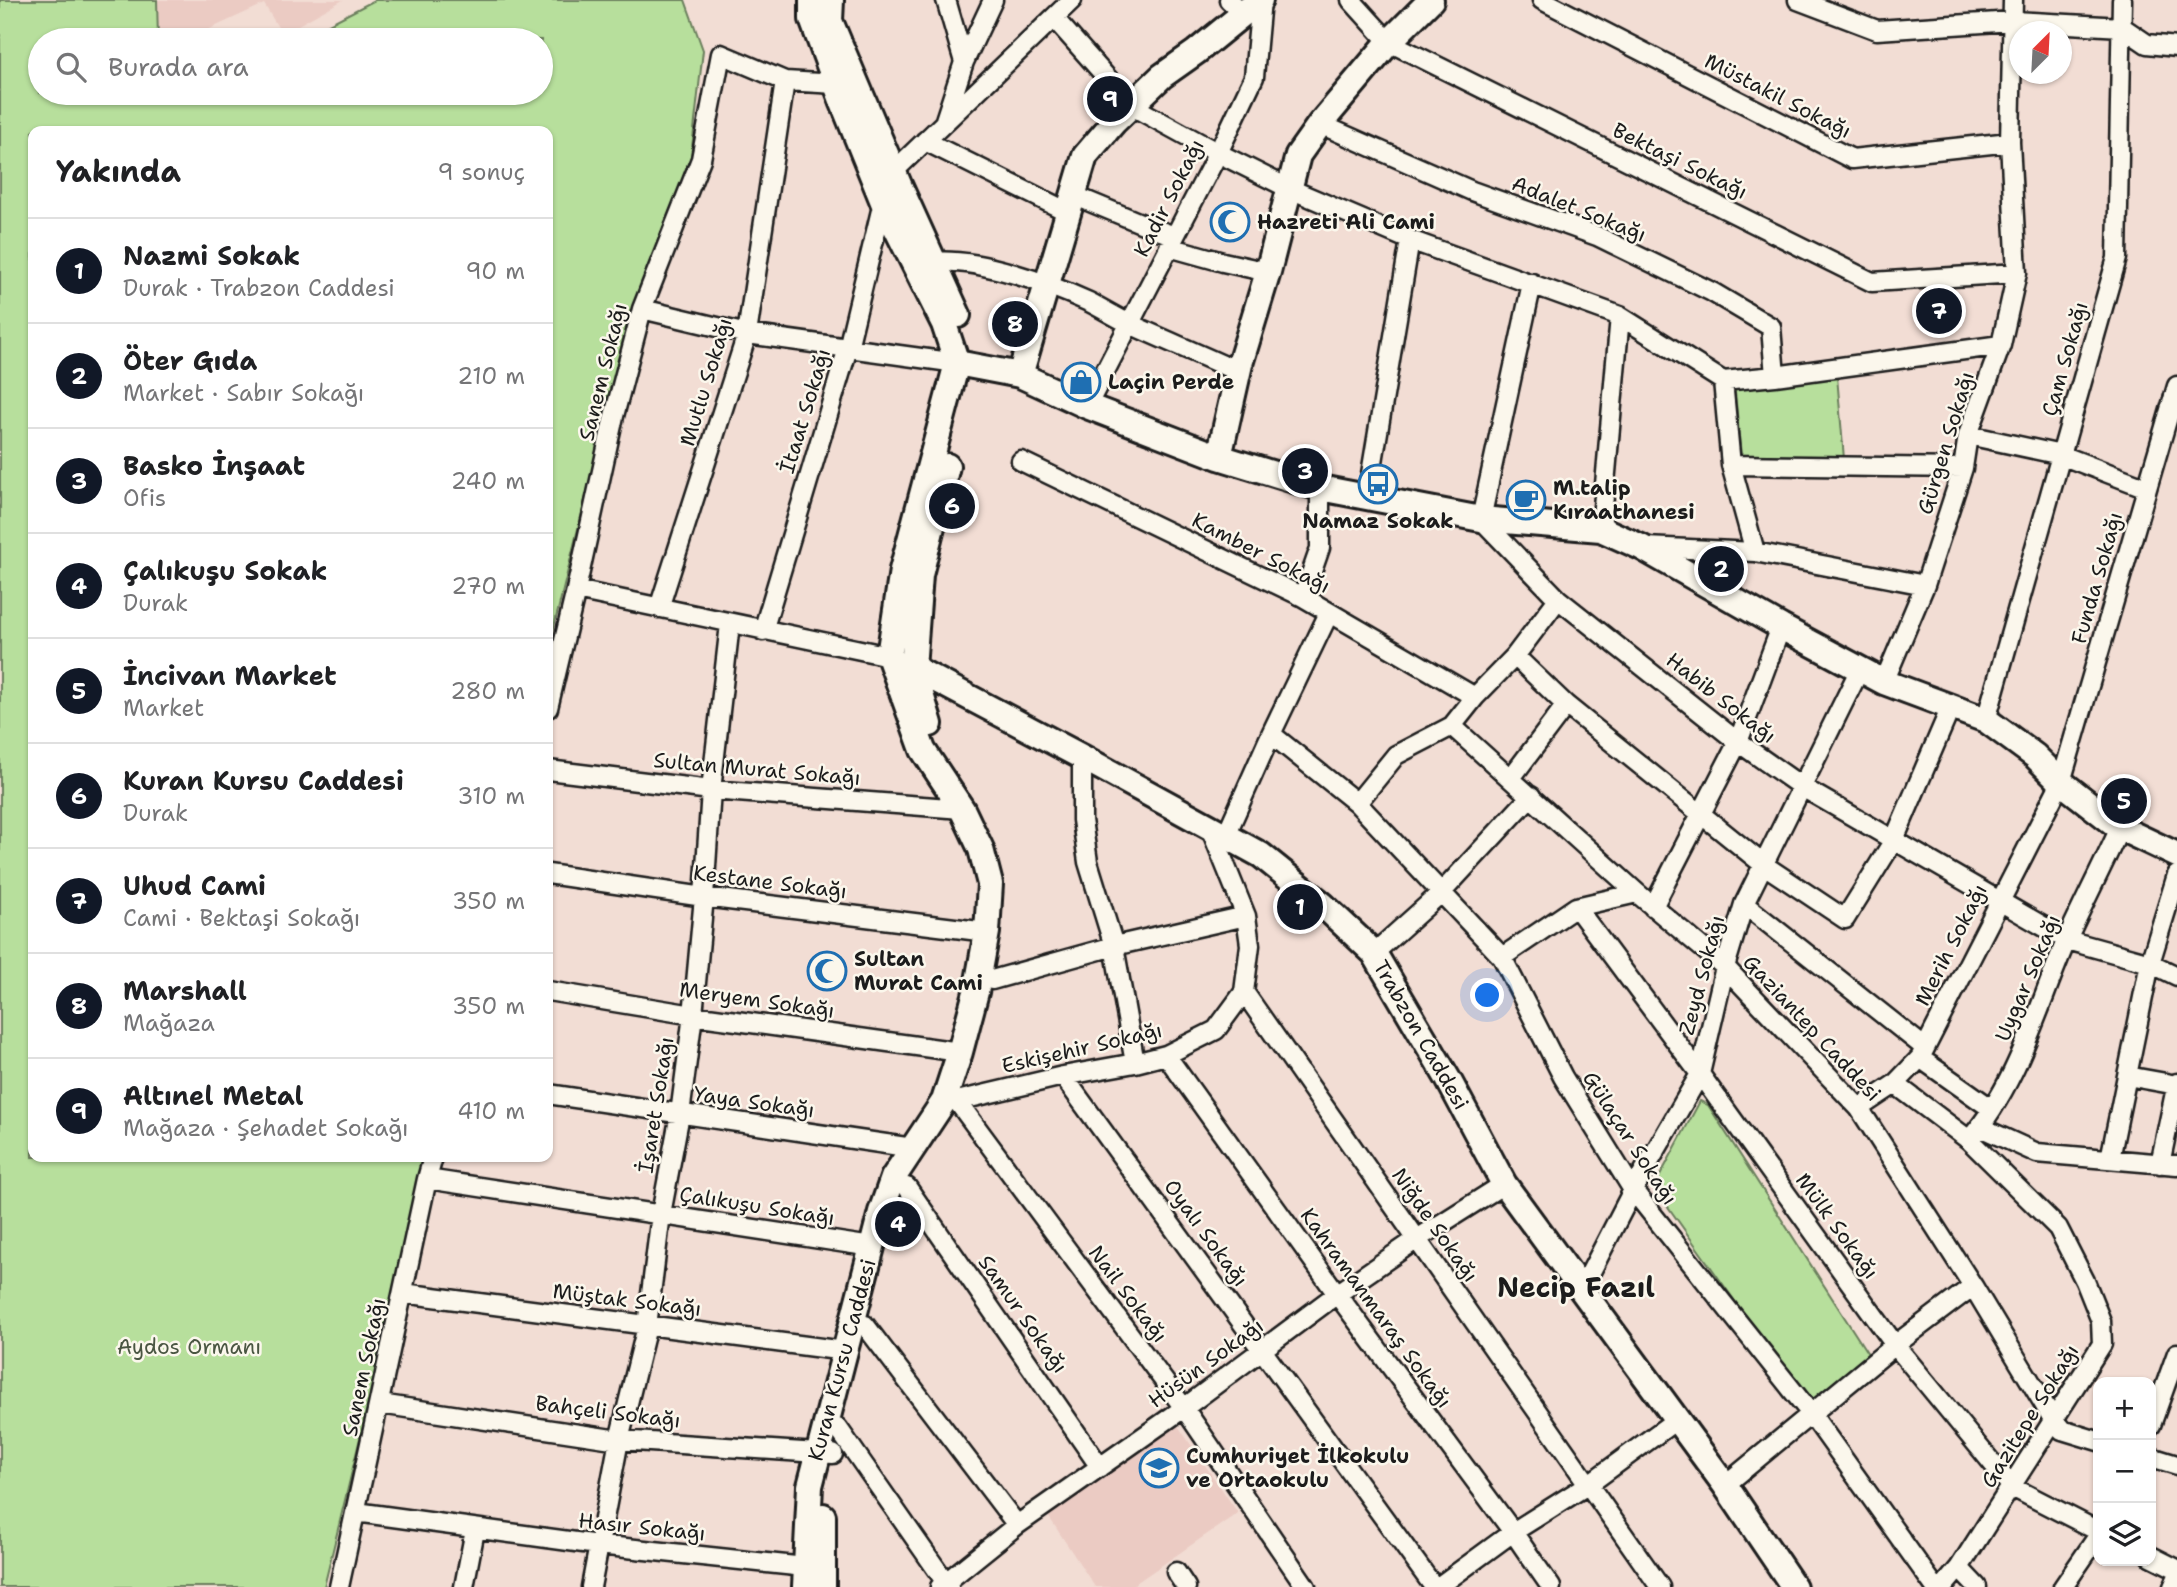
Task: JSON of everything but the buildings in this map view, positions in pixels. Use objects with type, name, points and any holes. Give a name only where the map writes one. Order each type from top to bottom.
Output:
[{"type":"main road","points":[[813,0],[812,19],[883,202],[964,365],[1020,375],[1087,406],[1219,457],[1320,488],[1481,519],[1601,528],[1641,547],[1884,681],[1986,720],[2035,756],[2061,782],[2120,828],[2177,855]]},
{"type":"main road","name":"Kuran Kursu Caddesi","points":[[805,1577],[810,1486],[838,1428],[891,1219],[950,1101],[992,980],[996,960],[1001,883],[990,847],[932,729],[914,668],[920,575],[964,365],[965,330],[893,172],[830,21],[831,0]]},
{"type":"main road","points":[[1219,457],[1240,364],[1268,272],[1298,155],[1320,124],[1389,42],[1431,0]]},
{"type":"main road","points":[[1020,375],[1084,156],[1114,122],[1162,76],[1196,52],[1248,3]]},
{"type":"main road","name":"Kuran Kursu Caddesi","points":[[823,1587],[825,1454],[845,1351],[881,1212],[894,1178],[913,1148],[950,1101],[987,932],[990,884],[981,849],[962,809],[923,750],[889,656],[902,570],[964,365]]},
{"type":"main road","name":"Trabzon Caddesi","points":[[889,656],[1261,855],[1322,904],[1374,953],[1448,1079],[1504,1184],[1726,1485],[1794,1587]]},
{"type":"street","points":[[946,0],[964,62]]},
{"type":"street","points":[[945,122],[964,62],[993,0]]},
{"type":"street","points":[[893,172],[1072,0]]},
{"type":"street","name":"Bektaşi Sokağı","points":[[1351,0],[1389,42],[1872,282],[2017,273]]},
{"type":"street","name":"Müstakil Sokağı","points":[[1542,0],[1853,159],[2010,142]]},
{"type":"street","points":[[1797,0],[1877,30],[2009,21]]},
{"type":"street","name":"Gürgen Sokağı","points":[[2013,0],[2013,21]]},
{"type":"street","name":"Çam Sokağı","points":[[1986,720],[2117,258],[2122,0]]},
{"type":"street","name":"Kadir Sokağı","points":[[1087,406],[1218,153],[1254,77],[1248,3]]},
{"type":"street","points":[[1054,18],[1132,106],[1218,153],[1289,188],[1410,240],[1620,316],[1723,381],[2001,345]]},
{"type":"street","points":[[2072,24],[2122,27],[2147,44],[2177,47]]},
{"type":"street","name":"Sanem Sokağı","points":[[553,687],[614,416],[642,309],[701,159],[721,54],[785,81]]},
{"type":"street","points":[[785,81],[836,84]]},
{"type":"street","name":"Mutlu Sokağı","points":[[659,608],[747,334],[785,81]]},
{"type":"street","name":"Gürgen Sokağı","points":[[1884,681],[1925,585],[1964,468],[1968,435],[2001,345],[2017,273],[2010,142],[2011,84]]},
{"type":"street","name":"Adalet Sokağı","points":[[1320,124],[1472,191],[1597,236],[1735,305],[1771,327],[1775,376]]},
{"type":"street","points":[[925,141],[1070,204],[1154,229],[1172,241],[1223,262],[1268,272]]},
{"type":"street","name":"İtaat Sokağı","points":[[763,631],[848,348],[883,202]]},
{"type":"street","points":[[1367,498],[1410,240]]},
{"type":"street","points":[[934,262],[951,260],[980,265],[1046,285],[1225,366],[1240,364]]},
{"type":"street","points":[[1481,519],[1532,283]]},
{"type":"street","points":[[642,309],[747,334],[964,365]]},
{"type":"street","points":[[1601,528],[1620,316]]},
{"type":"street","points":[[1723,381],[1731,465],[1755,552]]},
{"type":"street","name":"Funda Sokağı","points":[[2061,782],[2177,386]]},
{"type":"street","points":[[1968,435],[2061,456],[2147,488]]},
{"type":"street","name":"Kamber Sokağı","points":[[1021,461],[1303,597],[1475,697]]},
{"type":"street","points":[[1731,465],[1964,468]]},
{"type":"street","points":[[1303,597],[1320,548],[1320,488]]},
{"type":"street","name":"Habib Sokağı","points":[[1481,519],[1558,599],[1738,742],[1802,787],[2067,940],[2150,963],[2177,976]]},
{"type":"street","points":[[1641,547],[1755,552],[1925,585]]},
{"type":"street","points":[[576,590],[889,656]]},
{"type":"street","points":[[1357,803],[1396,755],[1452,726],[1514,656],[1558,599]]},
{"type":"street","points":[[1217,830],[1271,734],[1329,613]]},
{"type":"street","name":"İşaret Sokağı","points":[[591,1587],[619,1440],[647,1326],[662,1214],[680,1114],[693,1015],[711,790],[730,624]]},
{"type":"street","points":[[1653,907],[1738,742],[1782,627]]},
{"type":"street","points":[[1514,656],[1566,705],[1702,815],[1764,864],[1845,919],[1894,840],[1951,706]]},
{"type":"street","name":"Zeyd Sokağı","points":[[1582,1289],[1633,1190],[1700,1074],[1725,967],[1744,904],[1860,669]]},
{"type":"street","points":[[1511,778],[1566,705]]},
{"type":"street","name":"Gaziantep Caddesi","points":[[1452,726],[1637,893],[1725,967],[1858,1108],[1973,1286],[2053,1419],[2062,1430],[2095,1440]]},
{"type":"street","name":"Gülaçar Sokağı","points":[[1271,734],[1357,803],[1502,957],[1563,1077],[1633,1190],[1812,1415],[1936,1587]]},
{"type":"street","points":[[1082,757],[1082,820],[1088,862],[1114,946],[1135,1063]]},
{"type":"street","name":"Sultan Murat Sokağı","points":[[553,771],[711,790],[962,809]]},
{"type":"street","name":"Merih Sokağı","points":[[1858,1108],[1895,1084],[1922,1052],[2061,782]]},
{"type":"street","points":[[1374,953],[1442,891],[1531,796]]},
{"type":"street","name":"Uygar Sokağı","points":[[1975,1134],[1992,1109],[2028,1041],[2067,940],[2120,828]]},
{"type":"street","name":"Eskişehir Sokağı","points":[[950,1101],[1166,1055],[1216,1030],[1244,992],[1250,946],[1246,916],[1217,830]]},
{"type":"street","name":"Kestane Sokağı","points":[[553,875],[704,897],[987,932]]},
{"type":"street","points":[[2110,1160],[2150,963],[2177,875]]},
{"type":"street","points":[[1502,957],[1576,907],[1637,893]]},
{"type":"street","points":[[1744,904],[1992,1109]]},
{"type":"street","name":"Mülk Sokağı","points":[[1576,907],[1895,1345],[2012,1487],[2093,1530]]},
{"type":"street","points":[[992,980],[1114,946],[1246,916]]},
{"type":"street","name":"Meryem Sokağı","points":[[553,992],[693,1015],[960,1052]]},
{"type":"street","name":"Niğde Sokağı","points":[[1244,992],[1660,1587]]},
{"type":"street","name":"Kahramanmaraş Sokağı","points":[[1166,1055],[1551,1587]]},
{"type":"street","name":"Oyalı Sokağı","points":[[1063,1076],[1436,1587]]},
{"type":"street","points":[[1975,1134],[2037,1153],[2168,1165],[2177,1084],[2127,1076]]},
{"type":"street","name":"Gazitepe Sokağı","points":[[1895,1084],[1975,1134],[2058,1228],[2085,1281],[2101,1321],[2102,1344],[2012,1487],[1959,1568],[1943,1587]]},
{"type":"street","name":"Yaya Sokağı","points":[[553,1095],[913,1148]]},
{"type":"street","name":"Nail Sokağı","points":[[950,1101],[1184,1408],[1306,1587]]},
{"type":"street","name":"Sanem Sokağı","points":[[340,1587],[432,1162]]},
{"type":"street","name":"Çalıkuşu Sokağı","points":[[427,1179],[872,1247]]},
{"type":"street","name":"Hüsün Sokağı","points":[[945,1586],[1017,1525],[1184,1408],[1337,1294],[1504,1184]]},
{"type":"street","name":"Samur Sokağı","points":[[907,1187],[1100,1467]]},
{"type":"street","points":[[1726,1485],[1895,1345],[1973,1286]]},
{"type":"street","name":"Müştak Sokağı","points":[[403,1293],[845,1351]]},
{"type":"street","points":[[865,1325],[1017,1525]]},
{"type":"street","points":[[2156,1411],[2177,1353]]},
{"type":"street","name":"Bahçeli Sokağı","points":[[380,1404],[619,1440],[825,1454]]},
{"type":"street","points":[[1436,1587],[1676,1420]]},
{"type":"street","points":[[838,1428],[945,1586]]},
{"type":"street","points":[[2156,1459],[2177,1465]]},
{"type":"street","name":"Hasır Sokağı","points":[[356,1512],[805,1577]]},
{"type":"street","points":[[464,1587],[475,1530]]},
{"type":"street","points":[[2063,1587],[2093,1541]]},
{"type":"street","points":[[2156,1558],[2177,1569]]},
{"type":"street","points":[[1959,1568],[1978,1587]]},
{"type":"street","points":[[2173,1587],[2177,1578]]},
{"type":"shaded area","points":[[157,0],[343,0],[293,28],[278,28],[264,4],[212,28],[158,28]]},
{"type":"shaded area","name":"Cumhuriyet İlkokulu ve Ortaokulu","points":[[1176,1423],[1238,1513],[1130,1587],[1095,1587],[1047,1514]]},
{"type":"green space","name":"Aydos Ormanı","points":[[0,0],[157,0],[158,28],[28,28],[28,105],[553,105],[553,28],[321,28],[375,0],[685,0],[703,50],[691,157],[633,305],[553,631],[553,126],[28,126],[28,1162],[427,1162],[324,1587],[0,1587]]},
{"type":"green space","points":[[1837,376],[1844,459],[1741,456],[1734,382]]},
{"type":"green space","points":[[1700,1101],[1708,1105],[1870,1357],[1810,1407],[1654,1187]]},
{"type":"place","name":"Altınel Metal","points":[[1110,99]]},
{"type":"place","name":"Hazreti Ali Cami","points":[[1230,222]]},
{"type":"place","name":"Uhud Cami","points":[[1939,311]]},
{"type":"place","name":"Marshall","points":[[1015,324]]},
{"type":"place","name":"Laçin Perde","points":[[1081,382]]},
{"type":"place","name":"Basko İnşaat","points":[[1305,471]]},
{"type":"place","name":"Namaz Sokak","points":[[1378,484]]},
{"type":"place","name":"M.talip Kıraathanesi","points":[[1526,500]]},
{"type":"place","name":"Kuran Kursu Caddesi","points":[[952,506]]},
{"type":"place","name":"Öter Gıda","points":[[1721,569]]},
{"type":"place","name":"İncivan Market","points":[[2124,801]]},
{"type":"place","name":"Nazmi Sokak","points":[[1300,907]]},
{"type":"place","name":"Sultan Murat Cami","points":[[827,971]]},
{"type":"place","name":"Çalıkuşu Sokak","points":[[898,1224]]},
{"type":"place","name":"Cumhuriyet İlkokulu ve Ortaokulu","points":[[1159,1468]]},
{"type":"district","name":"Necip Fazıl","points":[[1576,1287]]}]
